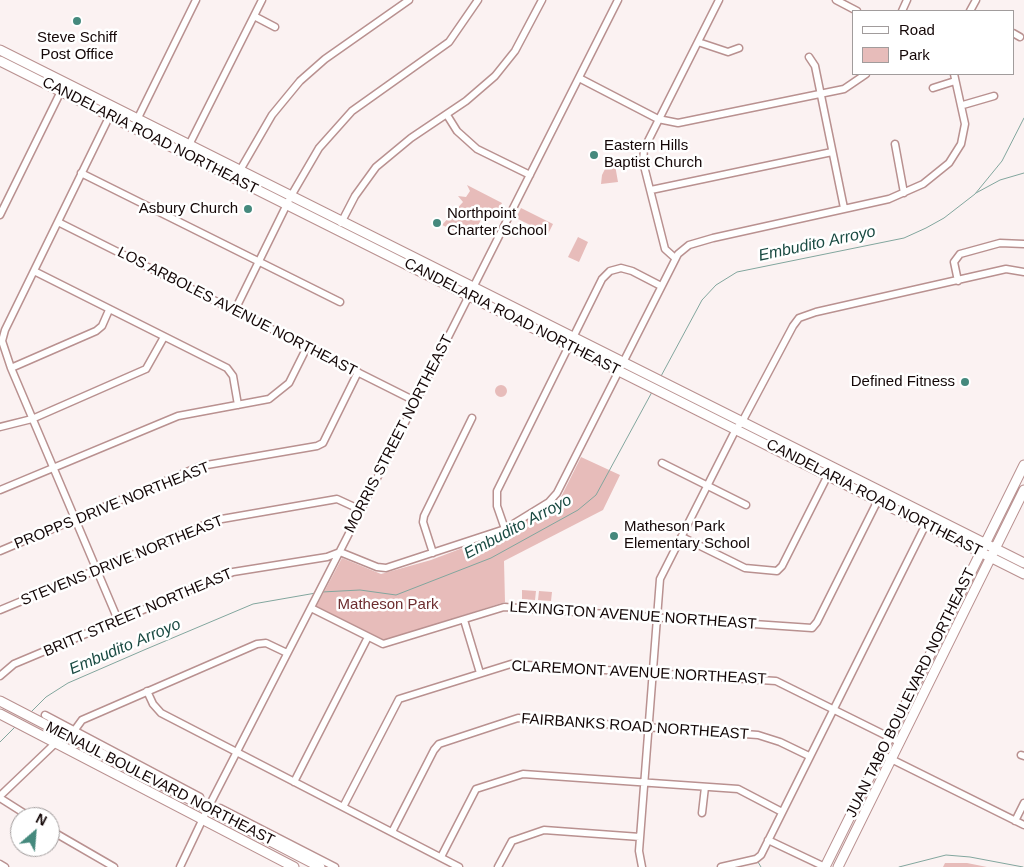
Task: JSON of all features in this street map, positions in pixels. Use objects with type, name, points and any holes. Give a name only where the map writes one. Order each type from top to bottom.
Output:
[{"type":"main road","name":"CANDELARIA ROAD NORTHEAST","points":[[0,50],[62,87]]},
{"type":"main road","name":"CANDELARIA ROAD NORTHEAST","points":[[0,61],[62,87],[290,200],[982,547],[1024,574]]},
{"type":"main road","name":"JUAN TABO BOULEVARD NORTHEAST","points":[[825,867],[1024,465]]},
{"type":"main road","name":"JUAN TABO BOULEVARD NORTHEAST","points":[[838,867],[1024,490]]},
{"type":"main road","name":"CANDELARIA ROAD NORTHEAST","points":[[992,553],[1024,564]]},
{"type":"main road","name":"MENAUL BOULEVARD NORTHEAST","points":[[0,701],[16,710],[42,718],[64,734],[148,774],[208,808],[295,850],[320,867]]},
{"type":"main road","name":"MENAUL BOULEVARD NORTHEAST","points":[[0,714],[291,865]]},
{"type":"street","points":[[135,123],[196,0]]},
{"type":"street","points":[[187,149],[262,0]]},
{"type":"street","points":[[238,175],[272,115],[300,81],[325,59],[409,0]]},
{"type":"street","points":[[235,310],[318,148],[342,120],[371,97],[413,70],[449,42],[478,0]]},
{"type":"street","points":[[340,226],[355,196],[376,167],[411,138],[447,115],[489,82],[505,64],[520,42],[542,0]]},
{"type":"street","name":"MORRIS STREET NORTHEAST","points":[[180,867],[236,752],[340,552],[618,0]]},
{"type":"street","points":[[675,258],[665,249],[643,154],[658,119],[719,0]]},
{"type":"street","points":[[836,0],[855,10]]},
{"type":"street","points":[[254,16],[275,27]]},
{"type":"street","points":[[1014,34],[1020,37]]},
{"type":"street","points":[[698,42],[728,52],[739,48]]},
{"type":"street","points":[[810,57],[815,66],[844,208]]},
{"type":"street","points":[[578,78],[658,119],[678,123],[821,95],[844,89],[865,75]]},
{"type":"street","points":[[340,552],[377,567],[386,568],[505,529],[549,502],[557,493],[675,258],[685,248],[704,240],[889,199],[923,184],[955,156],[964,134],[963,105],[955,77],[933,88]]},
{"type":"street","points":[[0,215],[62,87]]},
{"type":"street","points":[[963,105],[994,96]]},
{"type":"street","points":[[112,111],[3,336],[3,345],[118,620]]},
{"type":"street","points":[[447,115],[457,131],[477,149],[530,175]]},
{"type":"street","points":[[895,144],[904,193]]},
{"type":"street","points":[[651,190],[832,152]]},
{"type":"street","points":[[82,173],[340,302]]},
{"type":"street","name":"LOS ARBOLES AVENUE NORTHEAST","points":[[58,222],[415,401]]},
{"type":"street","points":[[958,281],[954,262],[960,254],[1000,243],[1024,244]]},
{"type":"street","points":[[505,529],[497,506],[497,491],[602,279],[610,272],[621,268],[627,269],[661,286]]},
{"type":"street","points":[[642,867],[639,851],[643,783],[660,579],[706,486],[788,335],[799,318],[816,312],[1006,269],[1024,272]]},
{"type":"street","points":[[34,272],[227,368],[234,376],[238,405]]},
{"type":"street","points":[[11,368],[96,332],[109,310]]},
{"type":"street","points":[[0,427],[32,418],[146,369],[164,336]]},
{"type":"street","points":[[0,490],[178,416],[268,399],[281,392],[289,383],[307,347]]},
{"type":"street","name":"PROPPS DRIVE NORTHEAST","points":[[0,551],[201,466],[317,446],[323,443],[358,372]]},
{"type":"street","points":[[433,553],[423,522],[424,516],[472,418]]},
{"type":"street","points":[[662,463],[746,505]]},
{"type":"street","points":[[682,536],[745,568],[777,571],[782,566],[830,472]]},
{"type":"street","name":"LEXINGTON AVENUE NORTHEAST","points":[[311,608],[368,637],[387,644],[504,607],[656,619],[812,628],[817,622],[880,497]]},
{"type":"street","name":"STEVENS DRIVE NORTHEAST","points":[[0,610],[98,571],[216,520],[336,500],[361,510]]},
{"type":"street","points":[[721,867],[756,859],[761,855],[928,521]]},
{"type":"street","name":"BRITT STREET NORTHEAST","points":[[0,676],[14,664],[233,572],[328,557],[340,552]]},
{"type":"street","points":[[464,620],[480,673]]},
{"type":"street","points":[[294,782],[368,637]]},
{"type":"street","points":[[74,731],[82,720],[261,643],[287,653]]},
{"type":"street","name":"CLAREMONT AVENUE NORTHEAST","points":[[343,807],[399,699],[511,664],[776,681],[834,708],[899,742]]},
{"type":"street","points":[[147,691],[156,709],[161,713],[459,867]]},
{"type":"street","points":[[42,718],[74,731],[148,774],[200,797]]},
{"type":"street","name":"FAIRBANKS ROAD NORTHEAST","points":[[392,832],[434,750],[446,741],[518,718],[758,735],[780,742],[809,756]]},
{"type":"street","points":[[15,807],[0,797],[64,734]]},
{"type":"street","points":[[881,754],[1024,825]]},
{"type":"street","points":[[141,787],[148,774]]},
{"type":"street","points":[[441,857],[476,789],[523,774],[738,789],[782,812]]},
{"type":"street","points":[[702,813],[705,787]]},
{"type":"street","points":[[1015,821],[1024,803]]},
{"type":"street","points":[[220,808],[295,850],[335,867]]},
{"type":"street","points":[[498,867],[512,841],[544,830],[640,837]]},
{"type":"street","points":[[60,836],[114,867]]},
{"type":"street","points":[[768,840],[825,867]]},
{"type":"street","points":[[291,865],[295,850]]},
{"type":"street","points":[[0,864],[5,867]]},
{"type":"green space","points":[[608,163],[615,165],[618,182],[601,184],[602,175]]},
{"type":"green space","points":[[467,185],[502,203],[496,214],[483,216],[472,237],[442,225],[463,202],[458,196],[466,197],[470,191]]},
{"type":"green space","points":[[521,208],[553,224],[548,234],[516,218]]},
{"type":"green space","points":[[578,237],[588,242],[579,262],[568,257]]},
{"type":"green space","points":[[501,385],[507,391],[501,397],[495,391]]},
{"type":"green space","name":"Matheson Park","points":[[581,457],[620,475],[603,510],[504,561],[505,602],[383,641],[316,607],[342,558],[381,574],[431,560],[507,531],[558,503]]},
{"type":"green space","points":[[522,590],[536,591],[535,600],[522,599]]},
{"type":"green space","points":[[539,591],[552,592],[551,601],[538,600]]},
{"type":"green space","points":[[945,863],[967,863],[987,867],[943,867]]},
{"type":"waterway","name":"Embudito Arroyo","points":[[660,378],[702,300],[716,285],[737,272],[904,238],[926,228],[944,218],[975,194],[1002,161],[1024,118]]},
{"type":"waterway","points":[[976,193],[1000,180],[1024,173]]},
{"type":"waterway","name":"Embudito Arroyo","points":[[322,592],[360,590],[396,595],[491,558],[578,510],[596,495],[652,392]]},
{"type":"waterway","name":"Embudito Arroyo","points":[[30,713],[46,697],[68,683],[253,604],[316,593]]},
{"type":"waterway","name":"Embudito Arroyo","points":[[0,742],[16,726]]},
{"type":"waterway","points":[[899,867],[946,855],[970,857],[1023,867]]},
{"type":"waterway","points":[[758,862],[761,867]]},
{"type":"place","name":"Steve Schiff Post Office","points":[[77,21]]},
{"type":"place","name":"Eastern Hills Baptist Church","points":[[594,155]]},
{"type":"place","name":"Asbury Church","points":[[248,209]]},
{"type":"place","name":"Northpoint Charter School","points":[[437,223]]},
{"type":"place","name":"Defined Fitness","points":[[965,382]]},
{"type":"place","name":"Matheson Park Elementary School","points":[[614,536]]}]
